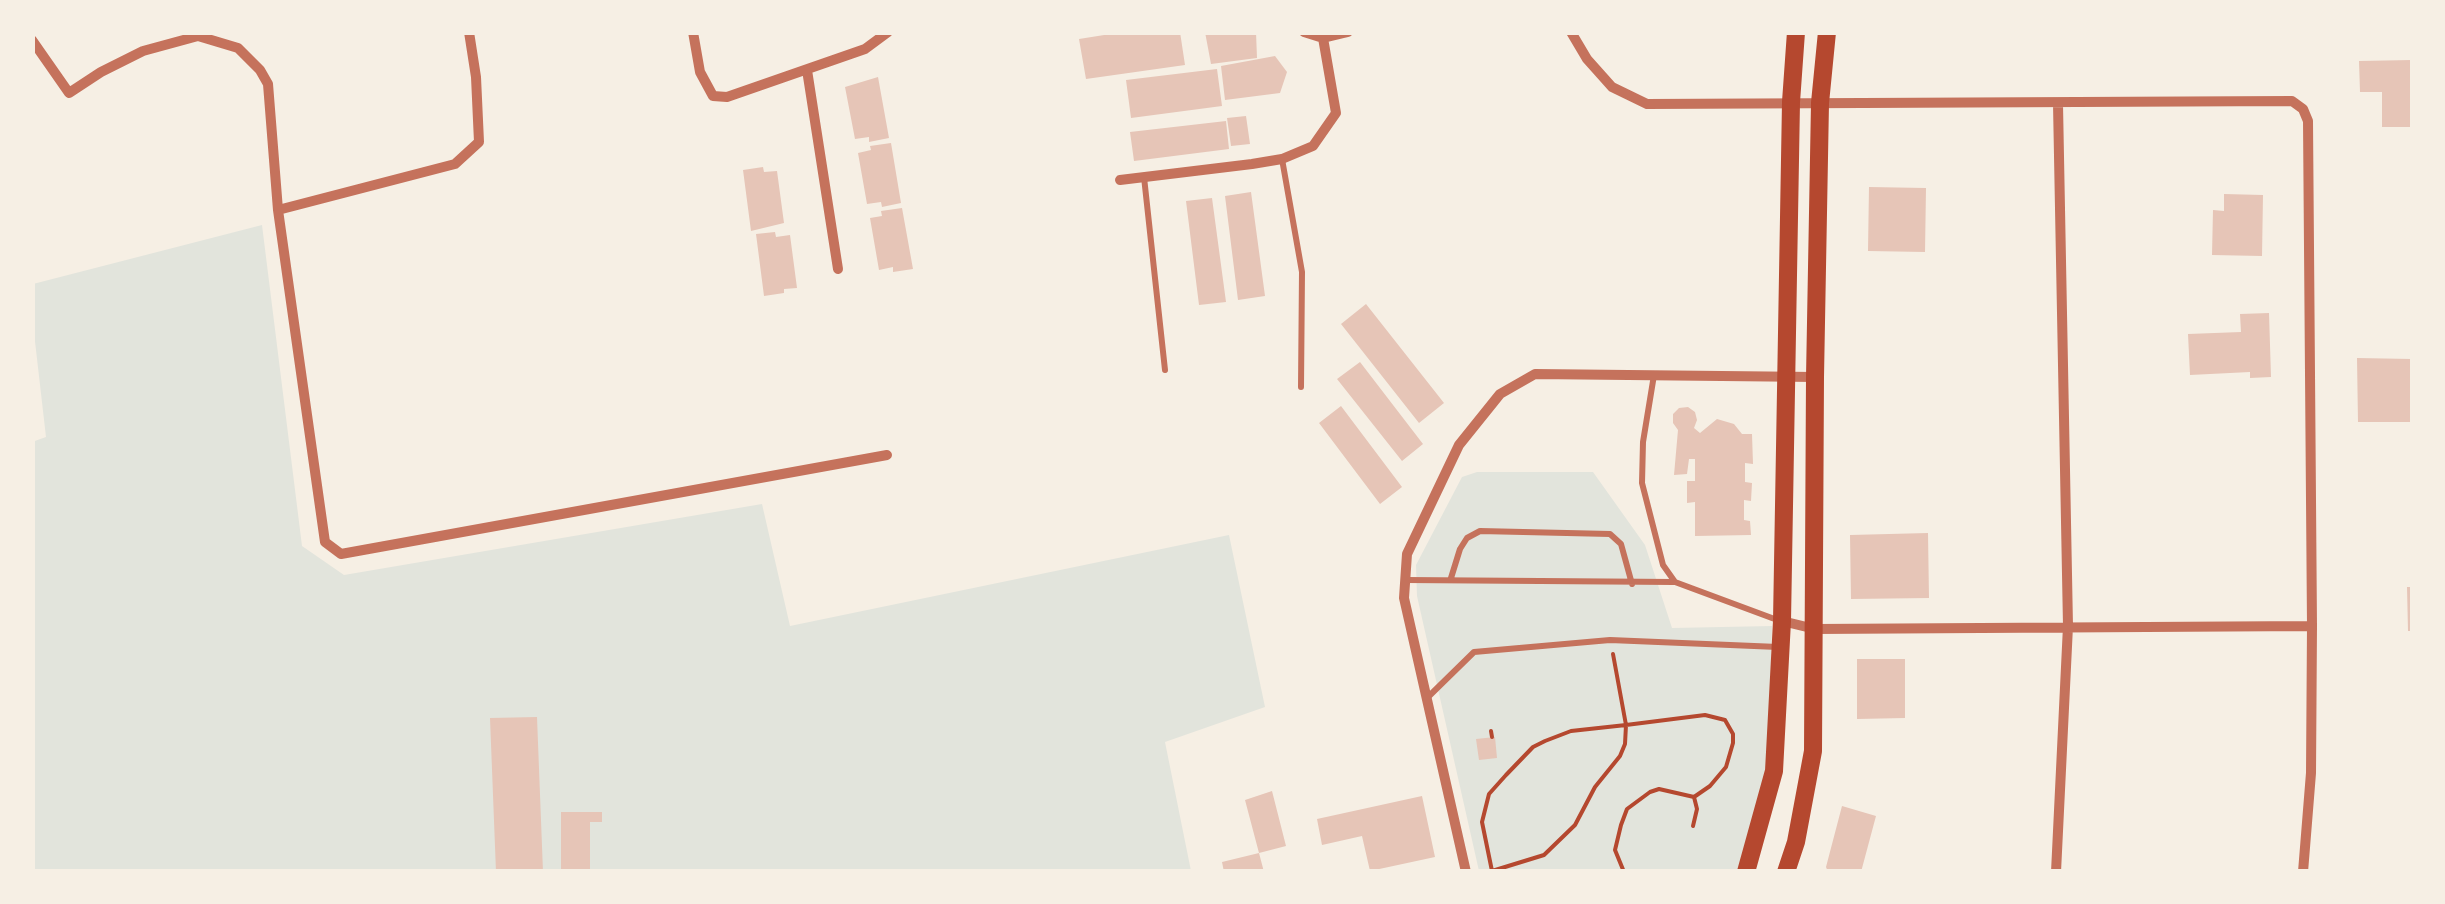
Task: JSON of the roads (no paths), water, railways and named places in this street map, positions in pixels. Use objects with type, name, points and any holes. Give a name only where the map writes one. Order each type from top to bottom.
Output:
[{"type":"main road","points":[[1746,872],[1774,771],[1782,621],[1791,102],[1796,32]]},
{"type":"main road","points":[[1786,872],[1796,842],[1813,751],[1815,377],[1820,103],[1826,32]]},
{"type":"street","points":[[278,210],[456,164],[478,142],[470,32]]},
{"type":"street","points":[[693,32],[700,72],[713,96],[727,97],[865,49],[887,35]]},
{"type":"street","points":[[1304,32],[1323,38],[1348,32]]},
{"type":"street","points":[[1571,32],[1587,60],[1612,87],[1647,104],[2292,101],[2303,109],[2308,121],[2312,626],[2311,772],[2303,872]]},
{"type":"street","points":[[32,40],[70,93],[142,51],[198,36],[238,48],[260,70],[268,84],[278,210],[325,542],[340,554],[887,455]]},
{"type":"street","points":[[1120,180],[1282,159],[1313,146],[1336,113],[1323,38]]},
{"type":"street","points":[[808,70],[838,270]]},
{"type":"street","points":[[2056,872],[2068,626],[2058,104]]},
{"type":"street","points":[[1466,872],[1404,598],[1407,554],[1459,445],[1500,394],[1535,374],[1815,377]]},
{"type":"street","points":[[1782,621],[1815,629],[2312,626]]},
{"type":"lane","points":[[1282,159],[1302,272],[1301,387]]},
{"type":"lane","points":[[1144,177],[1165,370]]},
{"type":"lane","points":[[1654,376],[1643,442],[1642,483],[1664,565],[1675,582]]},
{"type":"lane","points":[[1451,578],[1460,549],[1467,538],[1480,531],[1610,534],[1621,544],[1632,584]]},
{"type":"lane","points":[[1405,580],[1675,582],[1782,621]]},
{"type":"lane","points":[[1425,700],[1474,652],[1610,640],[1780,647]]}]
